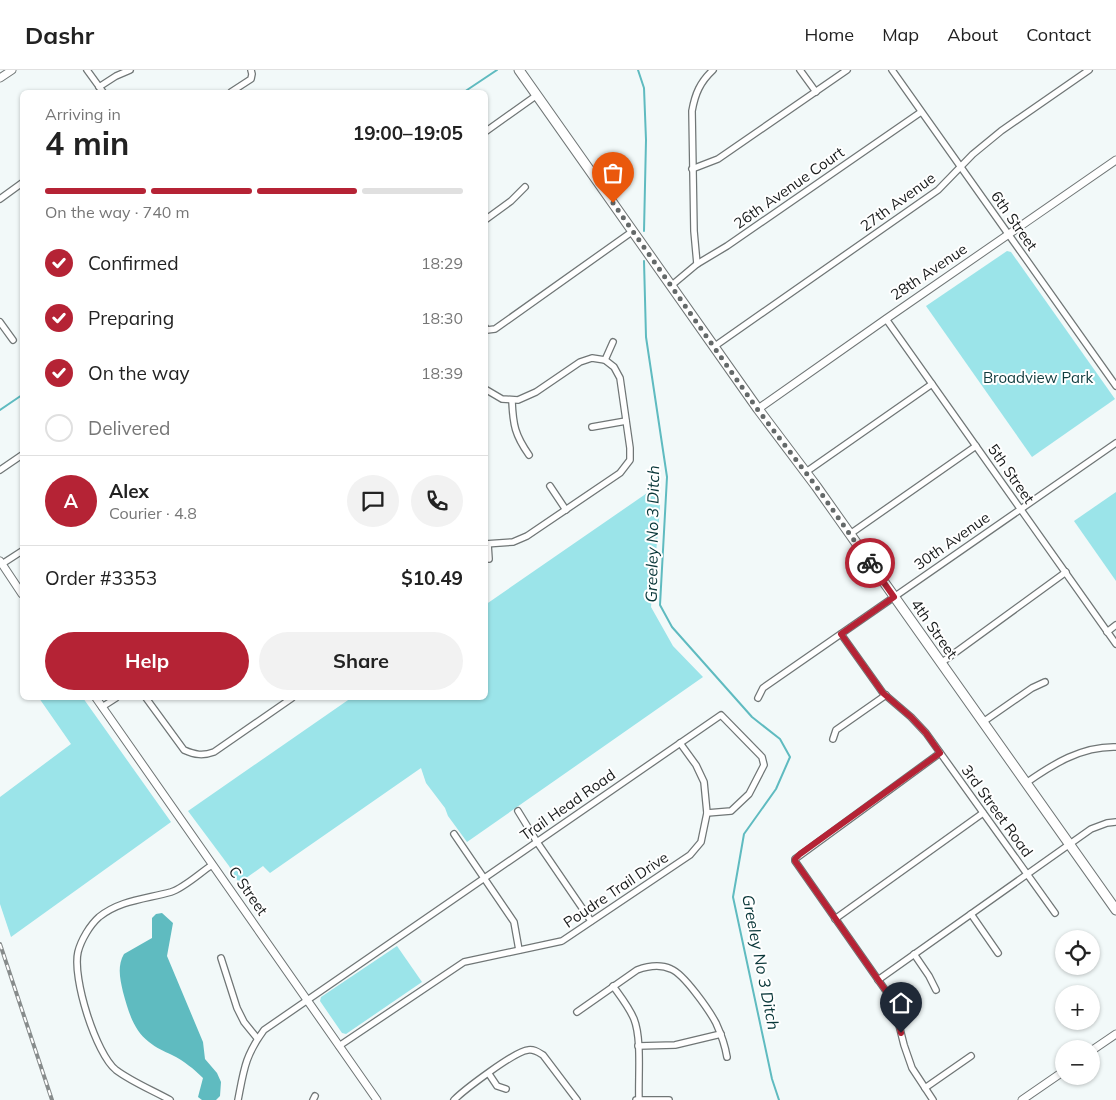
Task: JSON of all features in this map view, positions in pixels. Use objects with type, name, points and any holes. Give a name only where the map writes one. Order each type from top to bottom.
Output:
[{"type":"main road","name":"4th Street","points":[[519,70],[715,346],[758,410],[806,472],[1116,910]]},
{"type":"street","points":[[87,70],[102,90]]},
{"type":"street","points":[[99,86],[130,70]]},
{"type":"street","points":[[234,90],[251,79],[251,70]]},
{"type":"street","points":[[697,264],[694,231],[692,111],[698,87],[713,70]]},
{"type":"street","points":[[800,70],[816,92]]},
{"type":"street","points":[[692,169],[718,159],[847,70]]},
{"type":"street","name":"6th Street","points":[[892,70],[1116,386]]},
{"type":"street","name":"27th Avenue","points":[[715,346],[932,194],[973,154],[1001,131],[1089,70]]},
{"type":"street","points":[[488,130],[537,95]]},
{"type":"street","name":"26th Avenue Court","points":[[672,285],[697,264],[727,246],[921,112]]},
{"type":"street","name":"28th Avenue","points":[[758,410],[886,318],[1116,160]]},
{"type":"street","points":[[0,199],[20,184]]},
{"type":"street","points":[[488,218],[511,201],[525,187]]},
{"type":"street","points":[[488,328],[495,329],[633,231]]},
{"type":"street","name":"5th Street","points":[[886,318],[1116,644]]},
{"type":"street","points":[[0,322],[13,340]]},
{"type":"street","points":[[605,360],[613,342]]},
{"type":"street","points":[[488,392],[502,399],[512,401],[531,396],[580,362],[592,358],[605,360],[614,367],[618,375],[630,448],[628,464],[614,477],[566,510],[521,540],[488,544]]},
{"type":"street","points":[[806,472],[932,384]]},
{"type":"street","points":[[512,401],[514,428],[518,438],[529,454]]},
{"type":"street","points":[[592,426],[626,421]]},
{"type":"street","name":"30th Avenue","points":[[758,698],[763,688],[1116,443]]},
{"type":"street","points":[[850,534],[976,446]]},
{"type":"street","points":[[0,470],[20,456]]},
{"type":"street","points":[[550,486],[566,510]]},
{"type":"street","points":[[20,552],[1,563],[20,591]]},
{"type":"street","points":[[488,554],[489,559]]},
{"type":"street","points":[[941,663],[1066,572]]},
{"type":"street","points":[[1107,632],[1116,626]]},
{"type":"street","name":"3rd Street Road","points":[[841,634],[886,695],[916,722],[940,753],[1055,913]]},
{"type":"street","points":[[983,722],[1032,688],[1045,682]]},
{"type":"street","points":[[833,739],[836,730],[886,695]]},
{"type":"street","name":"C Street","points":[[98,700],[377,1100]]},
{"type":"street","points":[[102,707],[113,700]]},
{"type":"street","points":[[147,700],[184,750],[201,755],[214,752],[289,700]]},
{"type":"street","name":"Trail Head Road","points":[[257,1038],[264,1030],[307,1000],[720,715],[764,761],[764,765],[749,794],[731,811],[707,813]]},
{"type":"street","name":"Poudre Trail Drive","points":[[339,1046],[464,962],[562,941],[690,856],[701,842],[707,813],[704,782],[696,765],[680,743]]},
{"type":"street","points":[[1026,783],[1054,764],[1073,755],[1099,748],[1116,747]]},
{"type":"street","points":[[934,1100],[912,1068],[898,1021],[886,991],[795,859],[940,753]]},
{"type":"street","points":[[518,811],[591,921]]},
{"type":"street","points":[[836,919],[983,813]]},
{"type":"street","points":[[878,980],[1069,844],[1097,826],[1116,822]]},
{"type":"street","points":[[454,834],[514,922],[519,950]]},
{"type":"street","points":[[170,1100],[116,1069],[102,1051],[85,1005],[78,979],[77,953],[86,932],[100,917],[125,902],[173,891],[212,864]]},
{"type":"street","points":[[971,914],[998,953]]},
{"type":"street","points":[[914,954],[936,990]]},
{"type":"street","points":[[221,958],[237,1008],[244,1022],[257,1038],[246,1061],[238,1100]]},
{"type":"street","points":[[577,1012],[637,970],[657,966],[668,968],[676,971],[688,983],[715,1021],[727,1057]]},
{"type":"street","points":[[614,986],[634,1018],[638,1046],[638,1100]]},
{"type":"street","points":[[638,1046],[676,1045],[720,1034]]},
{"type":"street","points":[[1100,1046],[1116,1034]]},
{"type":"street","points":[[454,1100],[522,1051],[536,1050],[548,1061],[577,1100]]},
{"type":"street","points":[[926,1088],[971,1056]]},
{"type":"street","points":[[488,1074],[497,1086],[506,1090]]},
{"type":"street","points":[[1022,1100],[1055,1077]]},
{"type":"street","points":[[635,1100],[669,1100]]},
{"type":"green space","name":"Broadview Park","points":[[1007,251],[1011,252],[1115,399],[1032,457],[926,306]]},
{"type":"green space","points":[[659,490],[660,510],[651,607],[673,646],[703,677],[467,842],[426,783],[421,768],[270,873],[263,866],[239,883],[229,866],[188,811],[348,700],[488,700],[488,603],[650,491]]},
{"type":"green space","points":[[1116,492],[1116,581],[1074,521]]},
{"type":"green space","points":[[40,700],[84,700],[171,822],[11,937],[0,904],[0,797],[71,744]]},
{"type":"green space","points":[[397,946],[422,982],[346,1034],[342,1033],[320,1001],[321,997]]},
{"type":"shaded area","points":[[162,913],[173,923],[167,956],[203,1042],[205,1059],[217,1073],[221,1082],[220,1096],[216,1100],[202,1100],[198,1097],[203,1078],[185,1063],[154,1046],[143,1037],[135,1026],[125,999],[121,982],[120,963],[124,954],[152,938],[152,918],[156,914]]},
{"type":"waterway","points":[[467,90],[497,70]]},
{"type":"waterway","name":"Greeley No 3 Ditch","points":[[638,70],[644,88],[646,140],[644,231]]},
{"type":"waterway","name":"Greeley No 3 Ditch","points":[[644,261],[646,337],[667,477],[660,605],[672,627],[752,717],[780,739],[790,757],[776,789],[744,834],[733,897],[772,1079],[779,1100]]},
{"type":"waterway","points":[[0,410],[20,396]]},
{"type":"railway","points":[[0,944],[52,1100]]},
{"type":"way so far","points":[[613,203],[704,330],[758,410],[816,486],[870,563]]},
{"type":"route","points":[[870,563],[894,597],[841,634],[883,693],[911,717],[926,733],[940,753],[797,856],[795,861],[886,991],[901,1033]]}]
